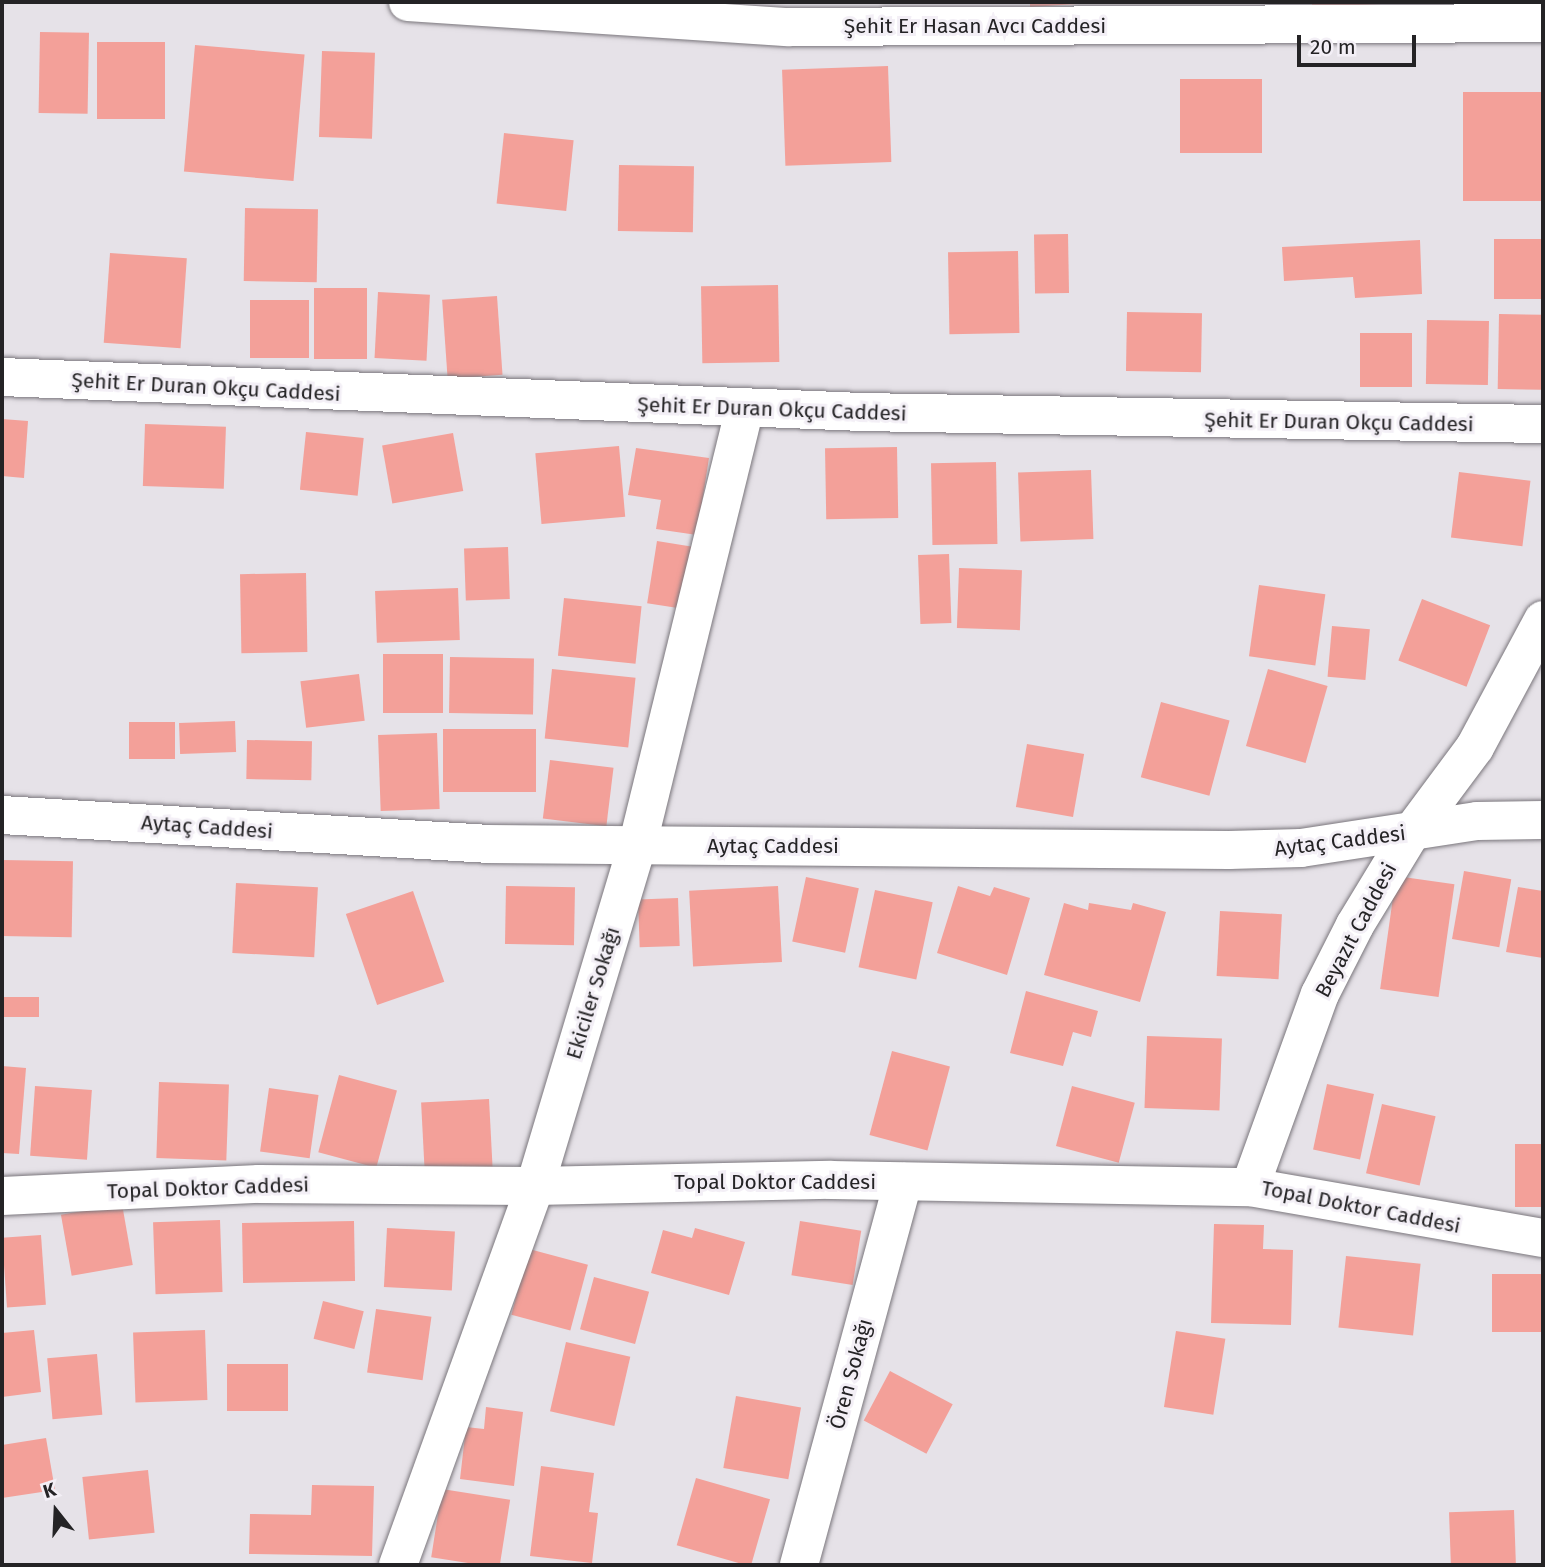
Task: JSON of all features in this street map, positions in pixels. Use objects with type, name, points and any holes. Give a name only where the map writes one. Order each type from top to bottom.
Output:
[{"type":"street","name":"Şehit Er Hasan Avcı Caddesi","points":[[408,2],[788,27],[1543,23]]},
{"type":"street","name":"Şehit Er Duran Okçu Caddesi","points":[[2,377],[745,408],[1543,424]]},
{"type":"street","name":"Ekiciler Sokağı","points":[[398,1565],[535,1186],[637,847],[745,408]]},
{"type":"street","name":"Beyazıt Caddesi","points":[[1250,1187],[1320,994],[1367,902],[1411,833],[1475,747],[1543,620]]},
{"type":"street","name":"Aytaç Caddesi","points":[[2,815],[485,844],[1229,850],[1301,848],[1477,821],[1543,820]]},
{"type":"street","name":"Topal Doktor Caddesi","points":[[2,1196],[259,1184],[535,1186],[904,1182],[1250,1187],[1543,1238]]},
{"type":"street","name":"Ören Sokağı","points":[[799,1565],[904,1182]]},
{"type":"building","points":[[1030,2],[1077,2],[1077,4],[1030,7]]},
{"type":"building","points":[[1312,2],[1382,2],[1382,4],[1312,7]]},
{"type":"building","points":[[40,32],[89,33],[88,114],[39,113]]},
{"type":"building","points":[[97,42],[165,42],[165,119],[97,119]]},
{"type":"building","points":[[195,45],[305,55],[294,181],[184,172]]},
{"type":"building","points":[[322,51],[375,53],[372,139],[319,137]]},
{"type":"building","points":[[888,66],[891,162],[785,166],[782,70]]},
{"type":"building","points":[[1180,79],[1262,79],[1262,153],[1180,153]]},
{"type":"building","points":[[1463,92],[1543,92],[1543,201],[1463,201]]},
{"type":"building","points":[[504,133],[574,140],[566,211],[497,204]]},
{"type":"building","points":[[619,165],[694,166],[693,232],[618,231]]},
{"type":"building","points":[[245,208],[318,209],[317,282],[244,281]]},
{"type":"building","points":[[1068,234],[1069,293],[1035,294],[1034,235]]},
{"type":"building","points":[[1494,239],[1543,239],[1543,299],[1494,299]]},
{"type":"building","points":[[1420,240],[1422,294],[1355,298],[1353,277],[1284,281],[1282,247]]},
{"type":"building","points":[[1018,251],[1019,333],[949,334],[948,252]]},
{"type":"building","points":[[110,253],[187,258],[181,348],[104,343]]},
{"type":"building","points":[[778,285],[779,362],[702,363],[701,286]]},
{"type":"building","points":[[314,288],[367,288],[367,359],[314,359]]},
{"type":"building","points":[[378,292],[430,295],[426,361],[375,358]]},
{"type":"building","points":[[497,296],[503,375],[448,379],[442,300]]},
{"type":"building","points":[[250,300],[309,300],[309,358],[250,358]]},
{"type":"building","points":[[1127,312],[1202,313],[1201,372],[1126,371]]},
{"type":"building","points":[[1499,314],[1543,315],[1542,390],[1498,389]]},
{"type":"building","points":[[1427,320],[1489,321],[1488,385],[1426,384]]},
{"type":"building","points":[[1360,333],[1412,333],[1412,387],[1360,387]]},
{"type":"building","points":[[2,419],[28,421],[24,478],[2,476]]},
{"type":"building","points":[[145,424],[226,427],[224,489],[143,486]]},
{"type":"building","points":[[306,432],[364,438],[358,496],[300,490]]},
{"type":"building","points":[[453,433],[463,491],[392,504],[382,446]]},
{"type":"building","points":[[619,446],[625,517],[542,524],[535,453]]},
{"type":"building","points":[[897,447],[898,518],[826,519],[825,448]]},
{"type":"building","points":[[636,448],[709,458],[697,535],[656,529],[661,500],[628,495]]},
{"type":"building","points":[[996,462],[997,544],[932,545],[931,463]]},
{"type":"building","points":[[1091,470],[1093,539],[1020,542],[1018,473]]},
{"type":"building","points":[[1459,472],[1530,481],[1522,546],[1451,538]]},
{"type":"building","points":[[657,541],[693,547],[683,609],[647,603]]},
{"type":"building","points":[[508,547],[510,599],[466,601],[464,549]]},
{"type":"building","points":[[949,554],[951,623],[920,624],[918,555]]},
{"type":"building","points":[[959,568],[1022,570],[1020,630],[957,628]]},
{"type":"building","points":[[306,573],[307,652],[241,653],[240,574]]},
{"type":"building","points":[[1259,585],[1325,594],[1315,666],[1249,656]]},
{"type":"building","points":[[458,588],[460,640],[377,643],[375,591]]},
{"type":"building","points":[[564,598],[642,606],[636,664],[558,656]]},
{"type":"building","points":[[1422,599],[1490,625],[1466,687],[1398,661]]},
{"type":"building","points":[[1332,626],[1370,629],[1365,680],[1328,677]]},
{"type":"building","points":[[383,654],[443,654],[443,713],[383,713]]},
{"type":"building","points":[[450,657],[534,658],[533,714],[449,713]]},
{"type":"building","points":[[552,669],[636,678],[628,747],[545,739]]},
{"type":"building","points":[[1268,669],[1328,686],[1306,763],[1246,746]]},
{"type":"building","points":[[359,674],[365,721],[306,728],[300,681]]},
{"type":"building","points":[[1161,702],[1230,720],[1209,796],[1141,777]]},
{"type":"building","points":[[235,721],[236,752],[180,754],[179,723]]},
{"type":"building","points":[[129,722],[175,722],[175,759],[129,759]]},
{"type":"building","points":[[443,729],[536,729],[536,792],[443,792]]},
{"type":"building","points":[[437,733],[440,809],[381,811],[378,735]]},
{"type":"building","points":[[247,740],[312,741],[311,780],[246,779]]},
{"type":"building","points":[[1027,744],[1084,754],[1073,817],[1016,807]]},
{"type":"building","points":[[550,760],[614,768],[606,826],[543,819]]},
{"type":"building","points":[[2,860],[73,861],[72,937],[2,936]]},
{"type":"building","points":[[1464,871],[1511,879],[1499,947],[1452,939]]},
{"type":"building","points":[[1396,876],[1454,884],[1439,997],[1380,989]]},
{"type":"building","points":[[806,877],[859,888],[845,953],[792,942]]},
{"type":"building","points":[[236,883],[318,887],[314,957],[232,953]]},
{"type":"building","points":[[506,886],[575,887],[574,945],[505,944]]},
{"type":"building","points":[[778,886],[782,962],[693,967],[689,891]]},
{"type":"building","points":[[958,886],[990,896],[994,887],[1030,898],[1007,975],[937,953]]},
{"type":"building","points":[[1518,887],[1543,891],[1543,958],[1506,952]]},
{"type":"building","points":[[875,890],[933,902],[916,980],[859,967]]},
{"type":"building","points":[[413,891],[444,982],[377,1005],[346,914]]},
{"type":"building","points":[[678,898],[680,946],[640,947],[638,899]]},
{"type":"building","points":[[1064,903],[1088,910],[1089,903],[1131,910],[1133,903],[1166,912],[1140,1002],[1044,975]]},
{"type":"building","points":[[1220,911],[1282,914],[1279,979],[1217,976]]},
{"type":"building","points":[[1026,991],[1098,1011],[1091,1037],[1073,1032],[1063,1066],[1010,1053]]},
{"type":"building","points":[[2,997],[39,997],[39,1017],[2,1017]]},
{"type":"building","points":[[1147,1036],[1222,1039],[1219,1111],[1144,1108]]},
{"type":"building","points":[[892,1051],[950,1067],[927,1151],[869,1135]]},
{"type":"building","points":[[2,1066],[26,1068],[19,1154],[2,1153]]},
{"type":"building","points":[[339,1075],[397,1091],[376,1168],[318,1152]]},
{"type":"building","points":[[159,1082],[229,1084],[226,1160],[156,1158]]},
{"type":"building","points":[[1327,1084],[1374,1094],[1360,1160],[1313,1150]]},
{"type":"building","points":[[35,1086],[92,1090],[87,1160],[30,1156]]},
{"type":"building","points":[[1072,1086],[1135,1103],[1119,1163],[1056,1146]]},
{"type":"building","points":[[269,1088],[319,1095],[310,1158],[260,1151]]},
{"type":"building","points":[[489,1099],[493,1167],[425,1170],[421,1103]]},
{"type":"building","points":[[1382,1104],[1436,1116],[1420,1186],[1366,1173]]},
{"type":"building","points":[[1515,1144],[1543,1144],[1543,1207],[1515,1207]]},
{"type":"building","points":[[122,1204],[133,1265],[72,1276],[61,1215]]},
{"type":"building","points":[[220,1220],[223,1292],[156,1294],[153,1222]]},
{"type":"building","points":[[354,1221],[355,1281],[243,1283],[242,1223]]},
{"type":"building","points":[[800,1221],[861,1231],[853,1285],[791,1275]]},
{"type":"building","points":[[1214,1224],[1264,1225],[1263,1249],[1293,1250],[1291,1325],[1211,1323]]},
{"type":"building","points":[[387,1228],[455,1232],[452,1290],[384,1287]]},
{"type":"building","points":[[695,1228],[745,1242],[729,1295],[651,1273],[663,1230],[692,1238]]},
{"type":"building","points":[[41,1235],[46,1305],[7,1308],[2,1238]]},
{"type":"building","points":[[529,1249],[588,1265],[570,1330],[511,1315]]},
{"type":"building","points":[[1346,1256],[1421,1264],[1413,1335],[1338,1328]]},
{"type":"building","points":[[1492,1274],[1543,1274],[1543,1332],[1492,1332]]},
{"type":"building","points":[[594,1277],[649,1292],[635,1344],[580,1329]]},
{"type":"building","points":[[323,1301],[364,1311],[354,1349],[314,1339]]},
{"type":"building","points":[[376,1309],[431,1317],[423,1380],[367,1372]]},
{"type":"building","points":[[34,1330],[41,1392],[2,1397],[2,1333]]},
{"type":"building","points":[[205,1330],[207,1400],[135,1402],[133,1333]]},
{"type":"building","points":[[1176,1331],[1225,1339],[1213,1415],[1164,1407]]},
{"type":"building","points":[[566,1342],[630,1357],[614,1426],[550,1411]]},
{"type":"building","points":[[97,1354],[102,1415],[53,1419],[47,1358]]},
{"type":"building","points":[[227,1364],[288,1364],[288,1411],[227,1411]]},
{"type":"building","points":[[890,1371],[953,1404],[926,1454],[864,1420]]},
{"type":"building","points":[[736,1396],[801,1407],[788,1479],[723,1468]]},
{"type":"building","points":[[486,1407],[523,1412],[514,1486],[460,1479],[466,1427],[484,1429]]},
{"type":"building","points":[[46,1438],[55,1490],[2,1498],[2,1445]]},
{"type":"building","points":[[541,1466],[594,1473],[589,1512],[598,1513],[592,1563],[530,1556]]},
{"type":"building","points":[[148,1470],[155,1533],[89,1540],[82,1477]]},
{"type":"building","points":[[696,1478],[770,1499],[751,1565],[677,1545]]},
{"type":"building","points":[[312,1485],[374,1486],[372,1556],[249,1554],[250,1514],[311,1515]]},
{"type":"building","points":[[442,1489],[510,1500],[500,1565],[481,1565],[431,1557]]},
{"type":"building","points":[[1514,1510],[1516,1565],[1451,1565],[1449,1512]]}]
